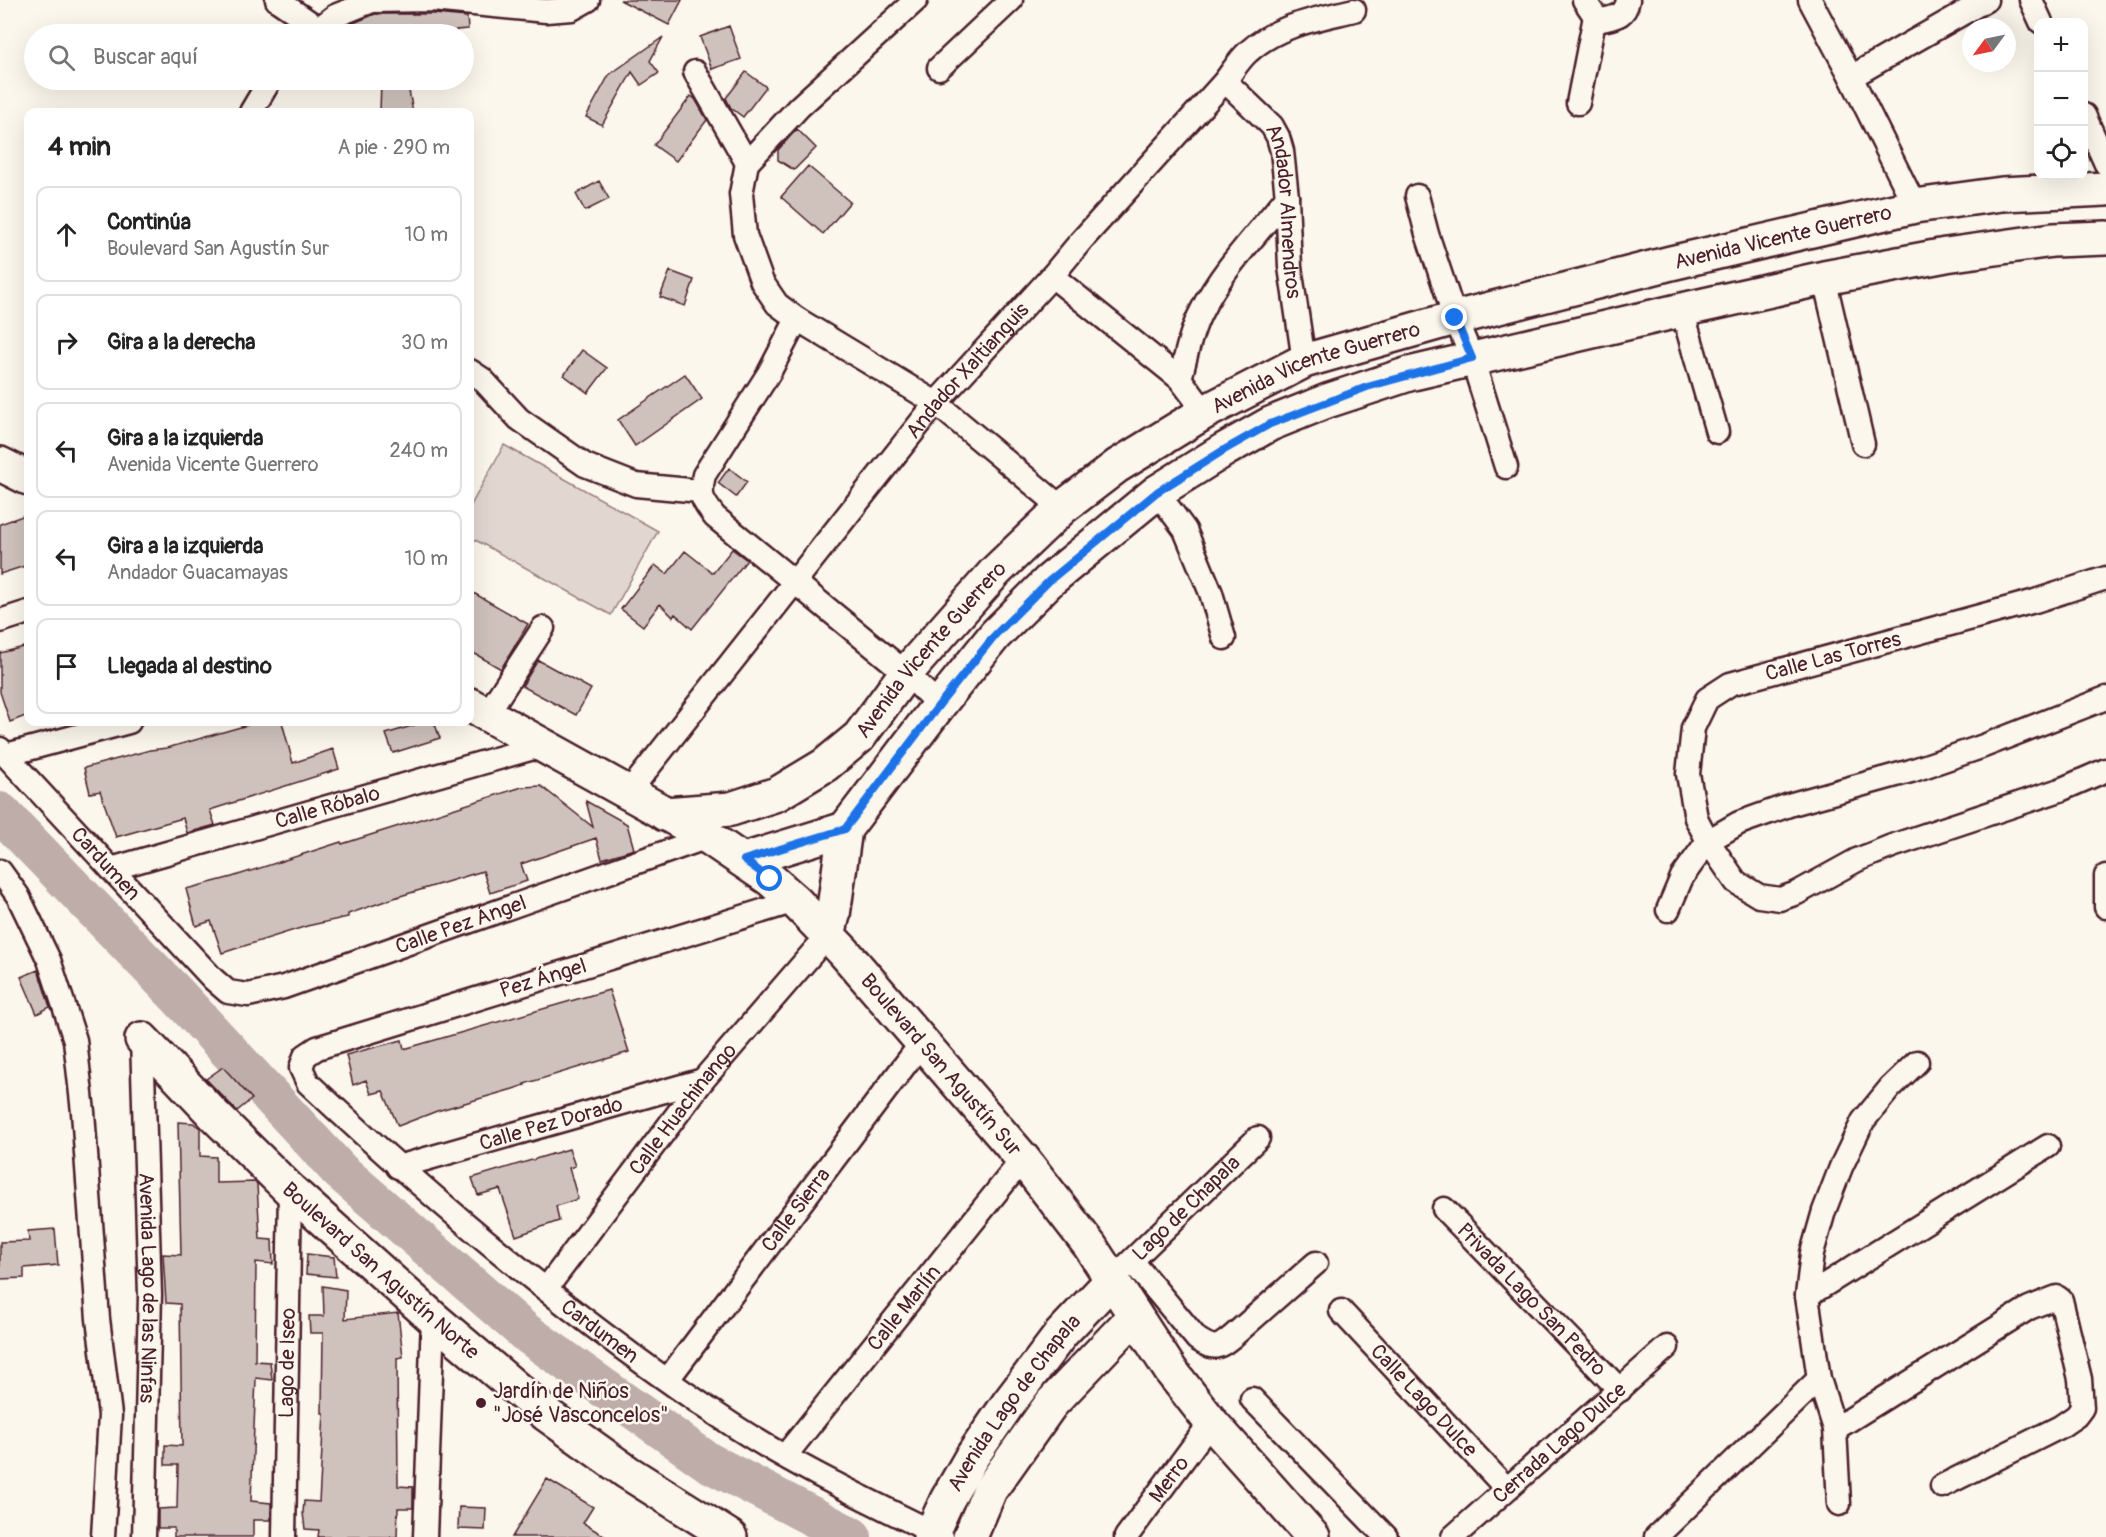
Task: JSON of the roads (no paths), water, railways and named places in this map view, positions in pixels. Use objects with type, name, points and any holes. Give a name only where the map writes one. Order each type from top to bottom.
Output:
[{"type":"street","points":[[277,0],[306,24]]},
{"type":"street","points":[[324,24],[335,16],[372,1],[432,0],[546,11],[572,9],[588,0]]},
{"type":"street","points":[[916,0],[800,107],[747,163],[741,194],[745,235],[762,282],[777,304],[797,319],[936,403],[1062,508]]},
{"type":"street","points":[[939,68],[1011,0]]},
{"type":"street","points":[[1589,8],[1602,20],[1619,17],[1626,9],[1628,0]]},
{"type":"street","points":[[1810,0],[1915,206]]},
{"type":"street","points":[[1851,77],[1986,0]]},
{"type":"street","points":[[2031,0],[2039,18]]},
{"type":"street","points":[[1578,103],[1589,8]]},
{"type":"street","name":"Andador Xaltianguis","points":[[628,793],[936,403],[1225,81],[1246,52],[1271,34],[1293,25],[1354,10]]},
{"type":"street","points":[[695,72],[747,163]]},
{"type":"street","name":"Andador Almendros","points":[[1225,81],[1272,126],[1282,151],[1287,196],[1290,267],[1304,361]]},
{"type":"street","points":[[253,108],[264,90]]},
{"type":"street","points":[[2088,124],[2106,164]]},
{"type":"street","name":"Avenida Vicente Guerrero","points":[[665,814],[731,809],[777,795],[825,765],[859,737],[906,673],[996,571],[1062,508],[1117,466],[1205,412],[1304,361],[1455,318],[1683,260],[1915,206],[2002,194],[2106,189]]},
{"type":"street","points":[[1180,379],[1200,313],[1218,283],[1287,196]]},
{"type":"street","points":[[1417,196],[1427,234],[1455,318],[1472,358],[1506,466]]},
{"type":"street","name":"Avenida Vicente Guerrero","points":[[828,935],[845,829],[995,635],[1049,581],[1157,492],[1270,424],[1367,387],[1472,358],[1824,278],[1946,255],[2053,240],[2106,238]]},
{"type":"street","points":[[1052,276],[1180,379],[1205,412]]},
{"type":"street","points":[[1824,278],[1863,444]]},
{"type":"street","points":[[1682,310],[1717,432]]},
{"type":"street","points":[[797,319],[769,373],[704,475],[700,490],[705,504],[715,518],[906,673],[939,705]]},
{"type":"street","points":[[474,374],[482,379],[519,418],[585,465],[636,486],[700,490]]},
{"type":"street","points":[[1157,492],[1185,530],[1211,594],[1224,638]]},
{"type":"street","name":"Calle Las Torres","points":[[2106,578],[2024,604],[1730,684],[1707,699],[1694,728],[1688,774],[1696,818],[1708,841],[1736,882],[1759,896],[1780,900],[1874,853],[2060,790],[2106,770]]},
{"type":"street","points":[[0,621],[24,613]]},
{"type":"street","points":[[478,709],[543,628]]},
{"type":"street","points":[[1668,910],[1682,877],[1708,841],[1740,823],[1792,804],[1911,771],[1991,743],[2106,698]]},
{"type":"street","name":"Boulevard San Agustín Sur","points":[[478,709],[708,837],[770,879],[795,901],[923,1041],[1023,1159],[1122,1270],[1135,1316],[1171,1371],[1307,1535]]},
{"type":"street","points":[[3,752],[112,726]]},
{"type":"street","name":"Calle Róbalo","points":[[111,869],[544,745]]},
{"type":"street","name":"Cardumen","points":[[3,752],[213,979]]},
{"type":"street","points":[[744,860],[845,829]]},
{"type":"street","name":"Calle Pez Ángel","points":[[213,979],[228,992],[248,995],[284,987],[708,837]]},
{"type":"street","points":[[0,871],[18,896],[49,960],[75,1040],[83,1112],[98,1319],[110,1415],[103,1537]]},
{"type":"street","points":[[2106,876],[2106,907]]},
{"type":"street","name":"Pez Ángel","points":[[301,1068],[305,1056],[317,1048],[795,901]]},
{"type":"street","name":"Calle Huachinango","points":[[546,1289],[703,1080],[828,935]]},
{"type":"street","name":"Boulevard San Agustín Norte","points":[[142,1039],[290,1190],[433,1318],[546,1414],[627,1472],[730,1537]]},
{"type":"street","name":"Avenida Lago de las Ninfas","points":[[142,1039],[150,1295],[144,1537]]},
{"type":"street","name":"Calle Sierra","points":[[668,1379],[923,1041]]},
{"type":"street","points":[[1839,1504],[1835,1429],[1819,1379],[1807,1296],[1812,1253],[1824,1211],[1863,1121],[1890,1088],[1917,1062]]},
{"type":"street","name":"Cardumen","points":[[301,1068],[308,1083],[398,1167],[546,1289],[735,1426],[785,1456],[934,1535]]},
{"type":"street","name":"Calle Pez Dorado","points":[[398,1167],[703,1080]]},
{"type":"street","name":"Lago de Chapala","points":[[1122,1270],[1257,1138]]},
{"type":"street","points":[[1807,1296],[2048,1146]]},
{"type":"street","name":"Calle Marlín","points":[[785,1456],[1023,1159]]},
{"type":"street","name":"Lago de Iseo","points":[[284,1537],[290,1190]]},
{"type":"street","name":"Privada Lago San Pedro","points":[[1444,1209],[1620,1390]]},
{"type":"street","points":[[1122,1270],[1197,1339],[1210,1347],[1220,1346],[1316,1263]]},
{"type":"street","name":"Avenida Lago de Chapala","points":[[934,1535],[947,1500],[971,1458],[1008,1404],[1061,1334],[1122,1270]]},
{"type":"street","points":[[1835,1429],[2029,1308],[2057,1297],[2061,1300],[2080,1379],[2082,1408],[2076,1416],[2060,1427],[1942,1486]]},
{"type":"street","name":"Calle Lago Dulce","points":[[1341,1311],[1506,1488]]},
{"type":"street","name":"Avenida Lago de Chapala","points":[[970,1537],[990,1490],[1051,1404],[1135,1316]]},
{"type":"street","points":[[425,1537],[433,1318]]},
{"type":"street","name":"Cerrada Lago Dulce","points":[[1453,1537],[1667,1347]]},
{"type":"street","points":[[1656,1537],[1819,1379]]},
{"type":"street","points":[[1252,1399],[1386,1537]]},
{"type":"street","name":"Merro","points":[[1126,1537],[1211,1422]]},
{"type":"waterway","points":[[0,812],[177,995],[340,1171],[525,1332],[708,1462],[852,1537]]},
{"type":"place","name":"Jardín de Niños \"José Vasconcelos\"","points":[[481,1403]]}]
